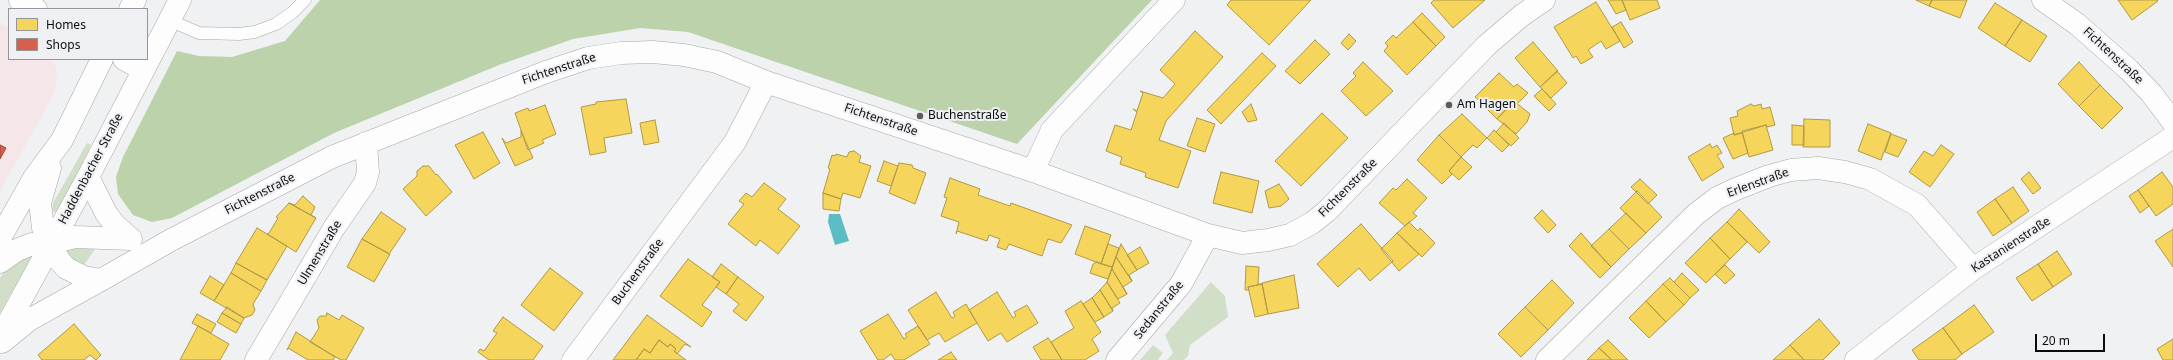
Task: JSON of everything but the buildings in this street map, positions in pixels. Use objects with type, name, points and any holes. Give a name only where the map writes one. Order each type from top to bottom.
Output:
[{"type":"street","points":[[20,0],[34,8]]},
{"type":"street","points":[[163,0],[163,9],[171,21]]},
{"type":"street","name":"Haddenbacher Straße","points":[[0,338],[88,177],[143,70],[171,21],[180,0]]},
{"type":"street","points":[[1034,171],[1052,130],[1174,0]]},
{"type":"street","name":"Fichtenstraße","points":[[0,344],[29,320],[171,240],[332,157],[532,77],[588,58],[601,56],[653,52],[684,55],[717,62],[766,82],[1034,171],[1208,235],[1242,243],[1290,236],[1312,223],[1327,211],[1487,45],[1521,16],[1544,0]]},
{"type":"street","name":"Fichtenstraße","points":[[2044,0],[2077,24],[2129,70],[2151,93],[2173,122]]},
{"type":"street","points":[[101,60],[57,148],[44,184],[40,203],[42,228],[66,268],[84,277],[101,280]]},
{"type":"street","points":[[126,60],[143,70]]},
{"type":"street","name":"Buchenstraße","points":[[573,360],[735,142],[766,82]]},
{"type":"street","name":"Kastanienstraße","points":[[1856,360],[1973,269],[2173,137]]},
{"type":"street","name":"Ulmenstraße","points":[[256,360],[331,232],[365,183],[368,172],[366,143]]},
{"type":"street","points":[[0,238],[34,178],[57,148]]},
{"type":"street","name":"Erlenstraße","points":[[1547,360],[1696,214],[1717,198],[1736,189],[1769,176],[1791,170],[1818,168],[1845,172],[1870,179],[1917,205],[1973,269]]},
{"type":"street","points":[[88,177],[106,213],[114,224],[131,239]]},
{"type":"street","name":"Sedanstraße","points":[[1117,360],[1181,284],[1208,235]]},
{"type":"street","name":"Fichtenstraße","points":[[0,262],[24,247],[51,243],[75,237],[171,240]]},
{"type":"lane","points":[[171,21],[199,33],[238,34],[255,32],[276,24],[293,12],[305,0]]},
{"type":"shaded area","points":[[0,22],[8,27],[8,60],[52,60],[56,67],[57,76],[55,92],[0,191]]},
{"type":"green space","points":[[320,0],[1152,0],[1017,144],[688,32],[640,28],[573,39],[499,65],[334,133],[172,218],[152,222],[133,215],[118,194],[116,177],[123,157],[177,51],[199,56],[232,57],[285,41]]},
{"type":"green space","points":[[87,143],[91,145],[59,211],[54,212],[52,210],[53,203]]},
{"type":"green space","points":[[97,246],[84,265],[71,259],[64,252],[65,248]]},
{"type":"green space","points":[[34,253],[0,313],[0,278],[8,266]]},
{"type":"green space","points":[[1211,282],[1225,296],[1228,317],[1190,345],[1188,356],[1184,360],[1167,360],[1173,353],[1165,335]]},
{"type":"green space","points":[[1153,345],[1163,353],[1158,360],[1140,360]]},
{"type":"water","points":[[829,214],[840,214],[849,241],[835,245],[828,222]]},
{"type":"place","name":"Am Hagen","points":[[1449,105]]},
{"type":"place","name":"Buchenstraße","points":[[920,116]]}]
